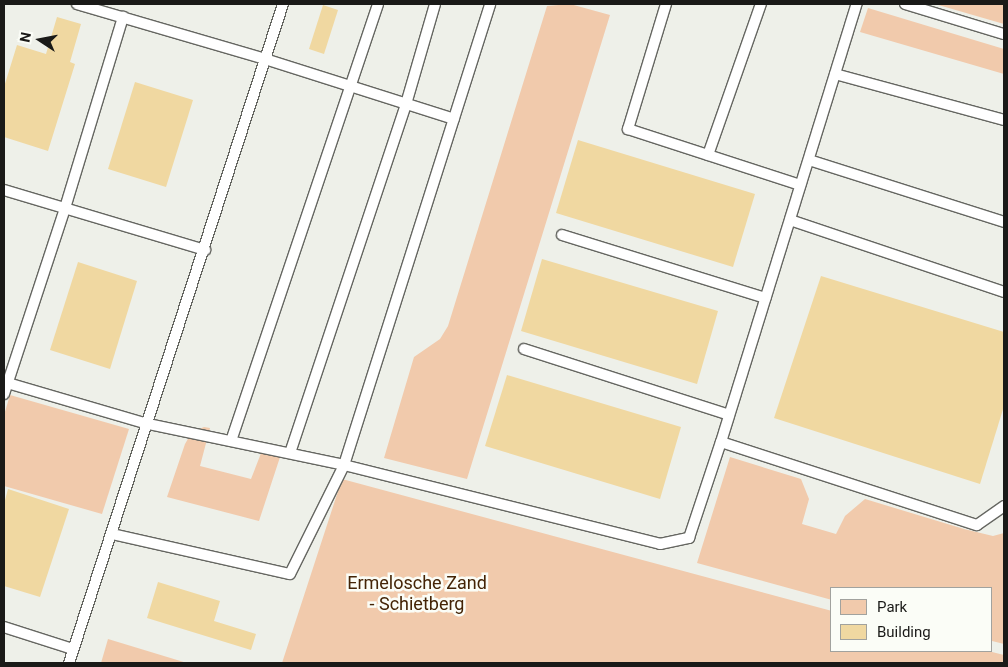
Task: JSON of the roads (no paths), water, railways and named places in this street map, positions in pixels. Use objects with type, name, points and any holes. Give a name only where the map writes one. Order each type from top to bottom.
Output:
[{"type":"lane","points":[[77,4],[265,59],[454,119]]},
{"type":"lane","points":[[69,663],[205,250],[283,4]]},
{"type":"lane","points":[[231,441],[378,4]]},
{"type":"lane","points":[[290,453],[406,104],[435,4]]},
{"type":"lane","points":[[112,534],[290,574],[344,465],[490,4]]},
{"type":"lane","points":[[666,4],[628,129],[800,185]]},
{"type":"lane","points":[[708,155],[761,4]]},
{"type":"lane","points":[[6,383],[148,424],[344,465],[660,544],[689,538],[721,442],[857,4]]},
{"type":"lane","points":[[905,4],[1004,34]]},
{"type":"lane","points":[[4,394],[6,383],[66,208],[123,17]]},
{"type":"lane","points":[[835,74],[1004,120]]},
{"type":"lane","points":[[808,160],[1004,222]]},
{"type":"lane","points":[[4,190],[205,250]]},
{"type":"lane","points":[[790,220],[1004,292]]},
{"type":"lane","points":[[562,235],[766,298]]},
{"type":"lane","points":[[524,349],[729,415]]},
{"type":"lane","points":[[721,442],[977,525],[1004,506]]},
{"type":"lane","points":[[4,627],[73,649]]},
{"type":"park label","name":"Ermelosche Zand - Schietberg","points":[[417,594]]}]
